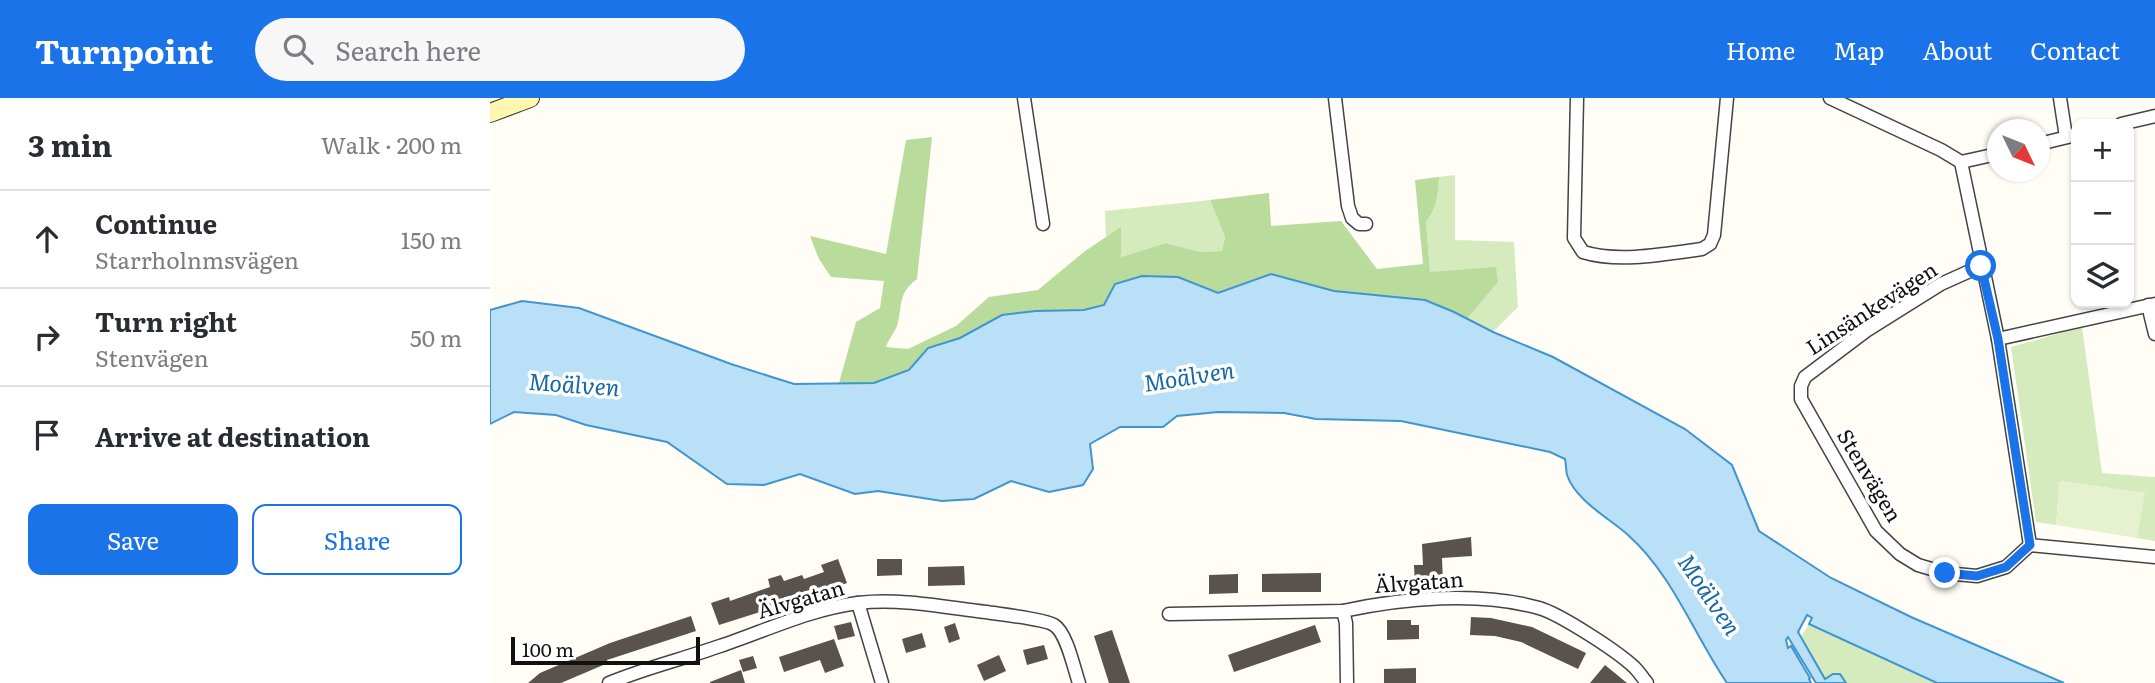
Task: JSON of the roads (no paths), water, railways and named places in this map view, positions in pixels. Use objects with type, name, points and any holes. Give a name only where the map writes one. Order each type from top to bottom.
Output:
[{"type":"main road","points":[[490,113],[530,98]]},
{"type":"street","points":[[1024,98],[1043,224]]},
{"type":"street","points":[[1335,98],[1348,206],[1352,218],[1359,224],[1366,224]]},
{"type":"street","points":[[1577,98],[1574,238],[1583,252],[1592,255],[1641,257],[1702,250],[1710,244],[1714,235],[1727,98]]},
{"type":"street","points":[[1830,98],[1961,162],[1987,156]]},
{"type":"street","points":[[2050,141],[2071,136],[2060,98]]},
{"type":"street","points":[[2134,121],[2155,116]]},
{"type":"street","points":[[1961,162],[1998,339],[2030,545],[2155,557]]},
{"type":"street","name":"Linsänkevägen","points":[[1801,399],[1801,386],[1805,377],[1866,331],[1939,285],[1981,266]]},
{"type":"street","points":[[1998,339],[2152,304],[2155,334]]},
{"type":"street","name":"Stenvägen","points":[[1801,399],[1876,531],[1900,554],[1918,565],[1945,573],[1977,576],[2006,567],[2030,545]]},
{"type":"street","name":"Älvgatan","points":[[1169,614],[1343,611],[1425,600],[1474,598],[1506,601],[1541,608],[1606,646],[1633,666],[1647,683]]},
{"type":"street","points":[[858,603],[882,683]]},
{"type":"street","name":"Älvgatan","points":[[608,683],[641,677],[830,608],[858,603],[916,603],[1010,615],[1054,625],[1063,636],[1079,683]]},
{"type":"street","points":[[1343,611],[1346,623],[1347,683]]},
{"type":"water","name":"Moälven","points":[[1271,274],[1334,291],[1425,300],[1553,357],[1685,429],[1732,465],[1759,531],[1831,578],[1911,617],[2064,683],[1937,683],[1809,624],[1812,618],[1807,615],[1798,632],[1825,679],[1833,674],[1840,674],[1846,683],[1816,683],[1788,637],[1788,648],[1791,646],[1811,683],[1727,683],[1658,568],[1628,535],[1578,493],[1567,475],[1565,459],[1550,452],[1401,421],[1316,419],[1284,413],[1218,412],[1177,416],[1163,427],[1120,427],[1090,444],[1093,469],[1083,485],[1049,492],[1011,481],[974,499],[942,501],[878,491],[855,494],[800,474],[764,485],[727,484],[667,442],[586,425],[556,415],[514,412],[490,424],[490,310],[522,301],[579,308],[731,364],[794,384],[874,383],[909,370],[928,348],[960,338],[1002,315],[1084,310],[1104,305],[1115,284],[1142,276],[1178,277],[1218,293]]}]
